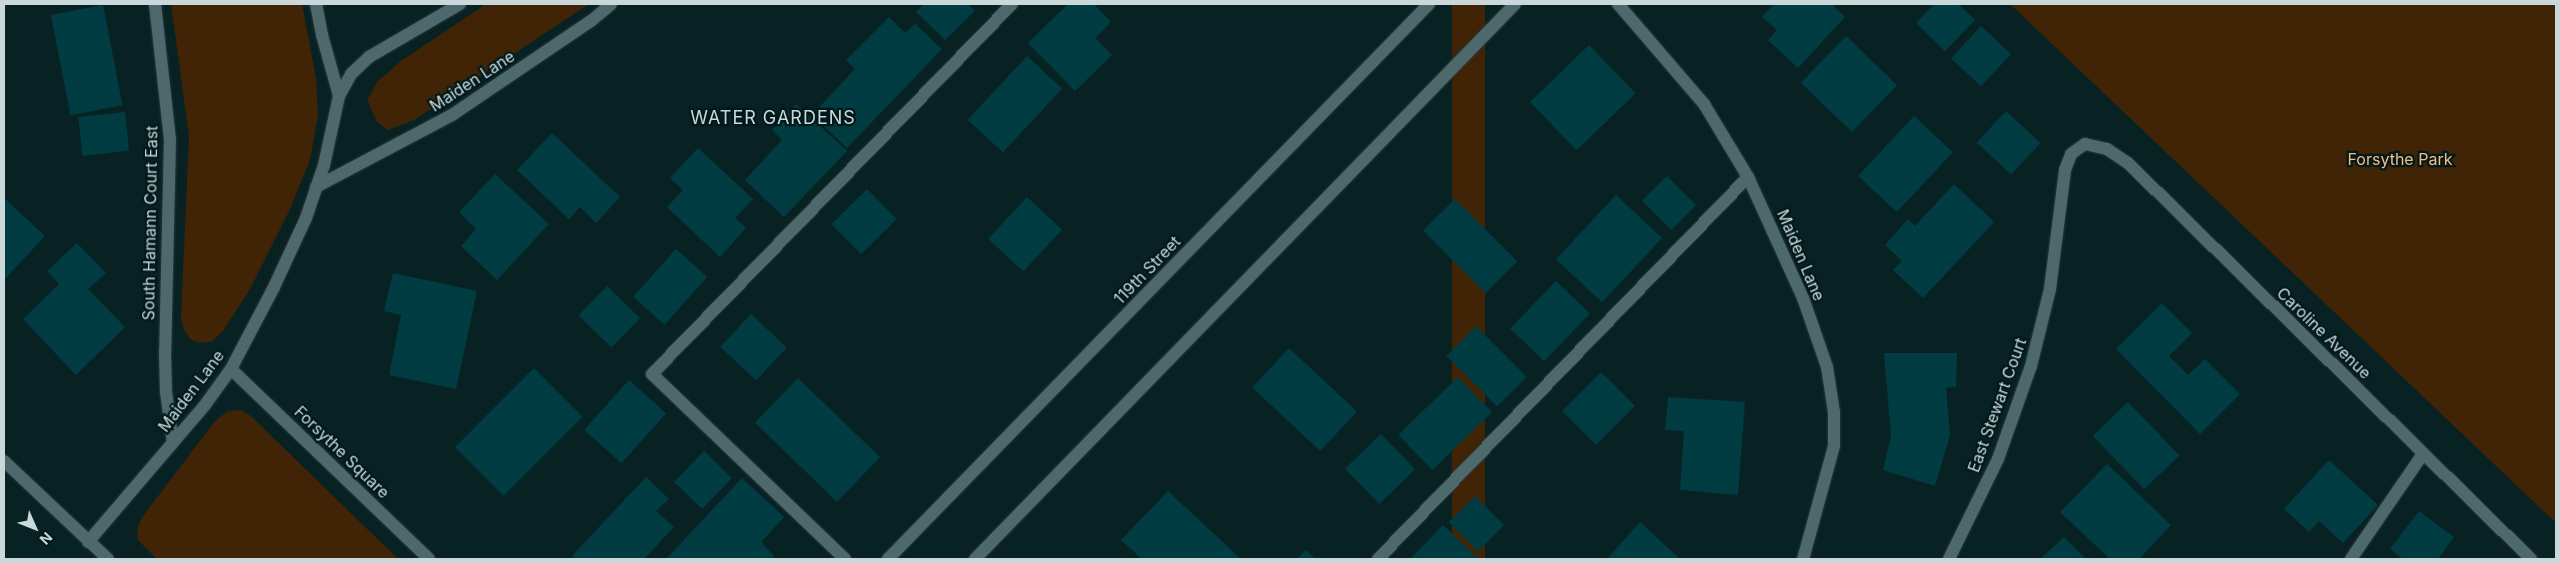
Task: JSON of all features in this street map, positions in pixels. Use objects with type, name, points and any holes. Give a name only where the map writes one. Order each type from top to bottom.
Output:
[{"type":"street","name":"South Hamann Court East","points":[[155,4],[170,139],[164,352],[166,392],[173,444]]},
{"type":"street","points":[[316,4],[322,35],[340,96]]},
{"type":"street","name":"Maiden Lane","points":[[88,542],[205,406],[231,369],[274,287],[306,218],[324,164],[340,96],[351,74],[369,57],[460,4]]},
{"type":"street","name":"Maiden Lane","points":[[316,187],[452,115],[591,21],[610,4]]},
{"type":"street","points":[[845,559],[652,374],[1012,4]]},
{"type":"street","name":"119th Street","points":[[888,559],[1429,4]]},
{"type":"street","points":[[976,559],[1515,4]]},
{"type":"street","name":"Maiden Lane","points":[[1618,4],[1704,104],[1748,177],[1803,298],[1828,376],[1834,412],[1834,446],[1803,559]]},
{"type":"street","name":"Caroline Avenue","points":[[2085,144],[2107,149],[2128,163],[2531,559]]},
{"type":"street","name":"East Stewart Court","points":[[1949,559],[1998,459],[2031,366],[2050,289],[2065,170],[2071,154],[2085,144]]},
{"type":"street","points":[[1378,559],[1748,177]]},
{"type":"street","name":"Forsythe Square","points":[[231,369],[430,559]]},
{"type":"street","points":[[2351,559],[2424,454]]},
{"type":"street","points":[[4,461],[108,559]]},
{"type":"green space","points":[[171,4],[302,4],[316,78],[318,115],[310,160],[290,209],[250,289],[223,331],[211,342],[199,343],[190,339],[184,330],[181,317],[189,136]]},
{"type":"green space","points":[[486,4],[589,4],[414,120],[388,130],[377,122],[367,100],[378,81],[401,61]]},
{"type":"green space","points":[[1452,4],[1485,4],[1485,559],[1452,559]]},
{"type":"green space","name":"Forsythe Park","points":[[2010,4],[2556,4],[2556,523]]},
{"type":"green space","points":[[240,410],[251,416],[398,559],[157,559],[137,539],[138,526],[143,516],[215,421],[228,411]]},
{"type":"building","points":[[924,4],[968,4],[975,11],[945,40],[916,12]]},
{"type":"building","points":[[1068,4],[1094,4],[1111,22],[1095,38],[1112,55],[1075,91],[1028,43]]},
{"type":"building","points":[[1774,4],[1837,4],[1834,7],[1845,17],[1798,68],[1768,40],[1777,30],[1762,17]]},
{"type":"building","points":[[1934,4],[1958,4],[1975,20],[1945,51],[1916,23]]},
{"type":"building","points":[[103,5],[122,105],[70,115],[51,15]]},
{"type":"building","points":[[889,17],[905,33],[915,24],[942,49],[847,148],[812,115],[855,69],[846,60]]},
{"type":"building","points":[[1981,26],[2011,54],[1981,86],[1951,58]]},
{"type":"building","points":[[1846,36],[1897,85],[1852,132],[1801,83]]},
{"type":"building","points":[[1589,45],[1636,93],[1577,150],[1530,102]]},
{"type":"building","points":[[1027,56],[1062,89],[1003,152],[968,120]]},
{"type":"building","points":[[796,104],[847,151],[784,217],[745,180],[782,140],[772,130]]},
{"type":"building","points":[[2006,111],[2040,143],[2011,175],[1977,142]]},
{"type":"building","points":[[125,112],[129,151],[82,156],[78,117]]},
{"type":"building","points":[[1914,116],[1953,152],[1897,212],[1858,176]]},
{"type":"building","points":[[552,133],[620,197],[596,223],[580,207],[569,219],[517,170]]},
{"type":"building","points":[[698,148],[753,199],[735,218],[746,228],[720,257],[667,207],[683,190],[670,178]]},
{"type":"building","points":[[495,174],[549,224],[497,280],[461,246],[476,229],[459,212]]},
{"type":"building","points":[[1667,176],[1696,205],[1671,230],[1642,201]]},
{"type":"building","points":[[1954,184],[1994,222],[1923,298],[1893,270],[1902,261],[1885,245],[1908,219],[1915,226]]},
{"type":"building","points":[[867,189],[897,219],[861,254],[832,224]]},
{"type":"building","points":[[1616,195],[1662,238],[1602,302],[1556,259]]},
{"type":"building","points":[[1027,197],[1062,230],[1023,271],[988,239]]},
{"type":"building","points":[[4,198],[45,236],[4,280]]},
{"type":"building","points":[[1455,199],[1517,261],[1485,293],[1423,231]]},
{"type":"building","points":[[77,243],[106,273],[88,289],[125,327],[76,375],[23,319],[59,284],[47,271]]},
{"type":"building","points":[[676,249],[707,277],[664,325],[633,297]]},
{"type":"building","points":[[393,273],[477,291],[456,389],[389,375],[401,315],[384,311]]},
{"type":"building","points":[[1556,281],[1590,314],[1544,361],[1510,328]]},
{"type":"building","points":[[607,286],[640,318],[612,347],[579,315]]},
{"type":"building","points":[[2162,303],[2192,333],[2169,356],[2188,375],[2205,359],[2240,394],[2200,434],[2116,349]]},
{"type":"building","points":[[751,314],[787,347],[756,380],[720,347]]},
{"type":"building","points":[[1476,326],[1527,377],[1497,407],[1446,356]]},
{"type":"building","points":[[1289,348],[1357,411],[1320,451],[1252,387]]},
{"type":"building","points":[[1884,353],[1957,353],[1956,387],[1946,388],[1950,435],[1935,486],[1883,470],[1891,436]]},
{"type":"building","points":[[534,368],[583,417],[504,496],[455,447]]},
{"type":"building","points":[[1601,372],[1635,406],[1596,445],[1562,411]]},
{"type":"building","points":[[1458,377],[1492,412],[1432,470],[1398,435]]},
{"type":"building","points":[[798,378],[880,457],[837,502],[755,423]]},
{"type":"building","points":[[629,380],[666,413],[621,463],[584,430]]},
{"type":"building","points":[[1668,397],[1745,402],[1738,495],[1680,490],[1684,431],[1665,430]]},
{"type":"building","points":[[2128,402],[2179,455],[2144,489],[2093,436]]},
{"type":"building","points":[[1381,434],[1415,469],[1379,504],[1345,469]]},
{"type":"building","points":[[704,451],[732,478],[702,509],[674,482]]},
{"type":"building","points":[[2329,460],[2378,505],[2343,543],[2319,521],[2309,532],[2284,509]]},
{"type":"building","points":[[2107,464],[2171,525],[2139,559],[2110,559],[2060,512]]},
{"type":"building","points":[[646,477],[669,499],[656,511],[674,527],[644,559],[575,559],[572,556]]},
{"type":"building","points":[[742,478],[784,517],[761,542],[774,556],[771,559],[666,559]]},
{"type":"building","points":[[1168,491],[1241,559],[1142,559],[1121,540]]},
{"type":"building","points":[[1475,496],[1504,525],[1478,551],[1449,522]]},
{"type":"building","points":[[2419,511],[2454,537],[2438,559],[2403,559],[2390,549]]},
{"type":"building","points":[[1640,522],[1680,559],[1607,559]]},
{"type":"building","points":[[1443,525],[1479,559],[1410,559]]},
{"type":"building","points":[[2064,537],[2086,559],[2040,559]]},
{"type":"building","points":[[1306,550],[1315,559],[1297,559]]},
{"type":"district","name":"WATER GARDENS","points":[[773,118]]}]
